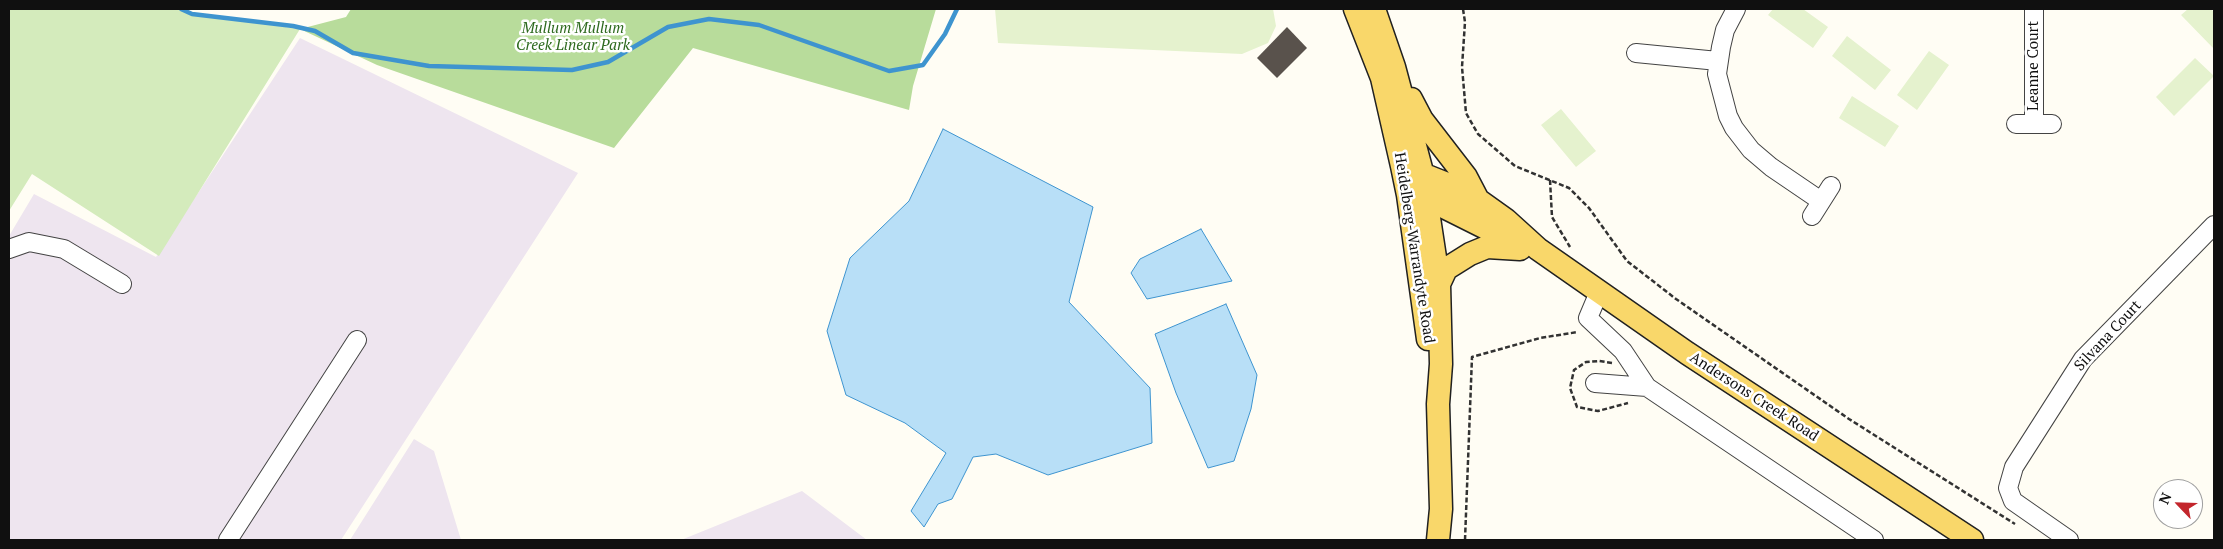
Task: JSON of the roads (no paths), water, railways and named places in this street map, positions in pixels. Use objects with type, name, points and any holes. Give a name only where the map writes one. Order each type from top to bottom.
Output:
[{"type":"main road","name":"Heidelberg-Warrandyte Road","points":[[1355,9],[1382,78],[1412,169]]},
{"type":"main road","name":"Heidelberg-Warrandyte Road","points":[[1374,9],[1394,67],[1412,169],[1440,284],[1441,364],[1438,404]]},
{"type":"main road","points":[[1394,67],[1422,120],[1466,177],[1478,200]]},
{"type":"main road","name":"Andersons Creek Road","points":[[1412,169],[1478,200],[1506,220],[1538,250],[1687,353],[1972,540]]},
{"type":"main road","name":"Heidelberg-Warrandyte Road","points":[[1418,197],[1438,404],[1441,509],[1438,540]]},
{"type":"main road","name":"Andersons Creek Road","points":[[1418,197],[1498,234],[1538,250]]},
{"type":"main road","points":[[1440,284],[1446,269],[1470,254],[1487,247],[1538,250]]},
{"type":"street","points":[[1736,9],[1725,30],[1718,61],[1717,74],[1723,101],[1734,128],[1743,140],[1771,167],[1826,193],[1812,216]]},
{"type":"street","name":"Leanne Court","points":[[2034,9],[2034,124]]},
{"type":"street","points":[[1636,53],[1718,61]]},
{"type":"street","name":"Leanne Court","points":[[2016,124],[2052,124]]},
{"type":"street","name":"Silvana Court","points":[[2069,540],[2014,501],[2008,488],[2014,467],[2084,359],[2214,225]]},
{"type":"street","points":[[9,250],[29,242],[64,249],[122,284]]},
{"type":"street","points":[[1599,292],[1588,318],[1623,351],[1647,387],[1874,540]]},
{"type":"street","points":[[228,540],[357,340]]},
{"type":"street","points":[[1595,383],[1647,387]]},
{"type":"water","points":[[943,129],[1093,207],[1069,302],[1150,388],[1152,443],[1048,475],[996,454],[973,457],[952,499],[938,504],[924,527],[911,511],[946,453],[905,423],[846,395],[827,331],[850,258],[909,201]]},
{"type":"water","points":[[1201,229],[1232,281],[1147,299],[1131,273],[1140,259]]},
{"type":"water","points":[[1226,304],[1257,375],[1251,409],[1234,461],[1208,468],[1176,393],[1155,334]]},
{"type":"waterway","points":[[181,9],[192,14],[293,26],[315,31],[353,53],[429,66],[572,70],[608,62],[668,27],[709,19],[759,25],[889,71],[923,65],[945,34],[957,9]]},
{"type":"park label","name":"Mullum Mullum Creek Linear Park","points":[[573,38]]}]
